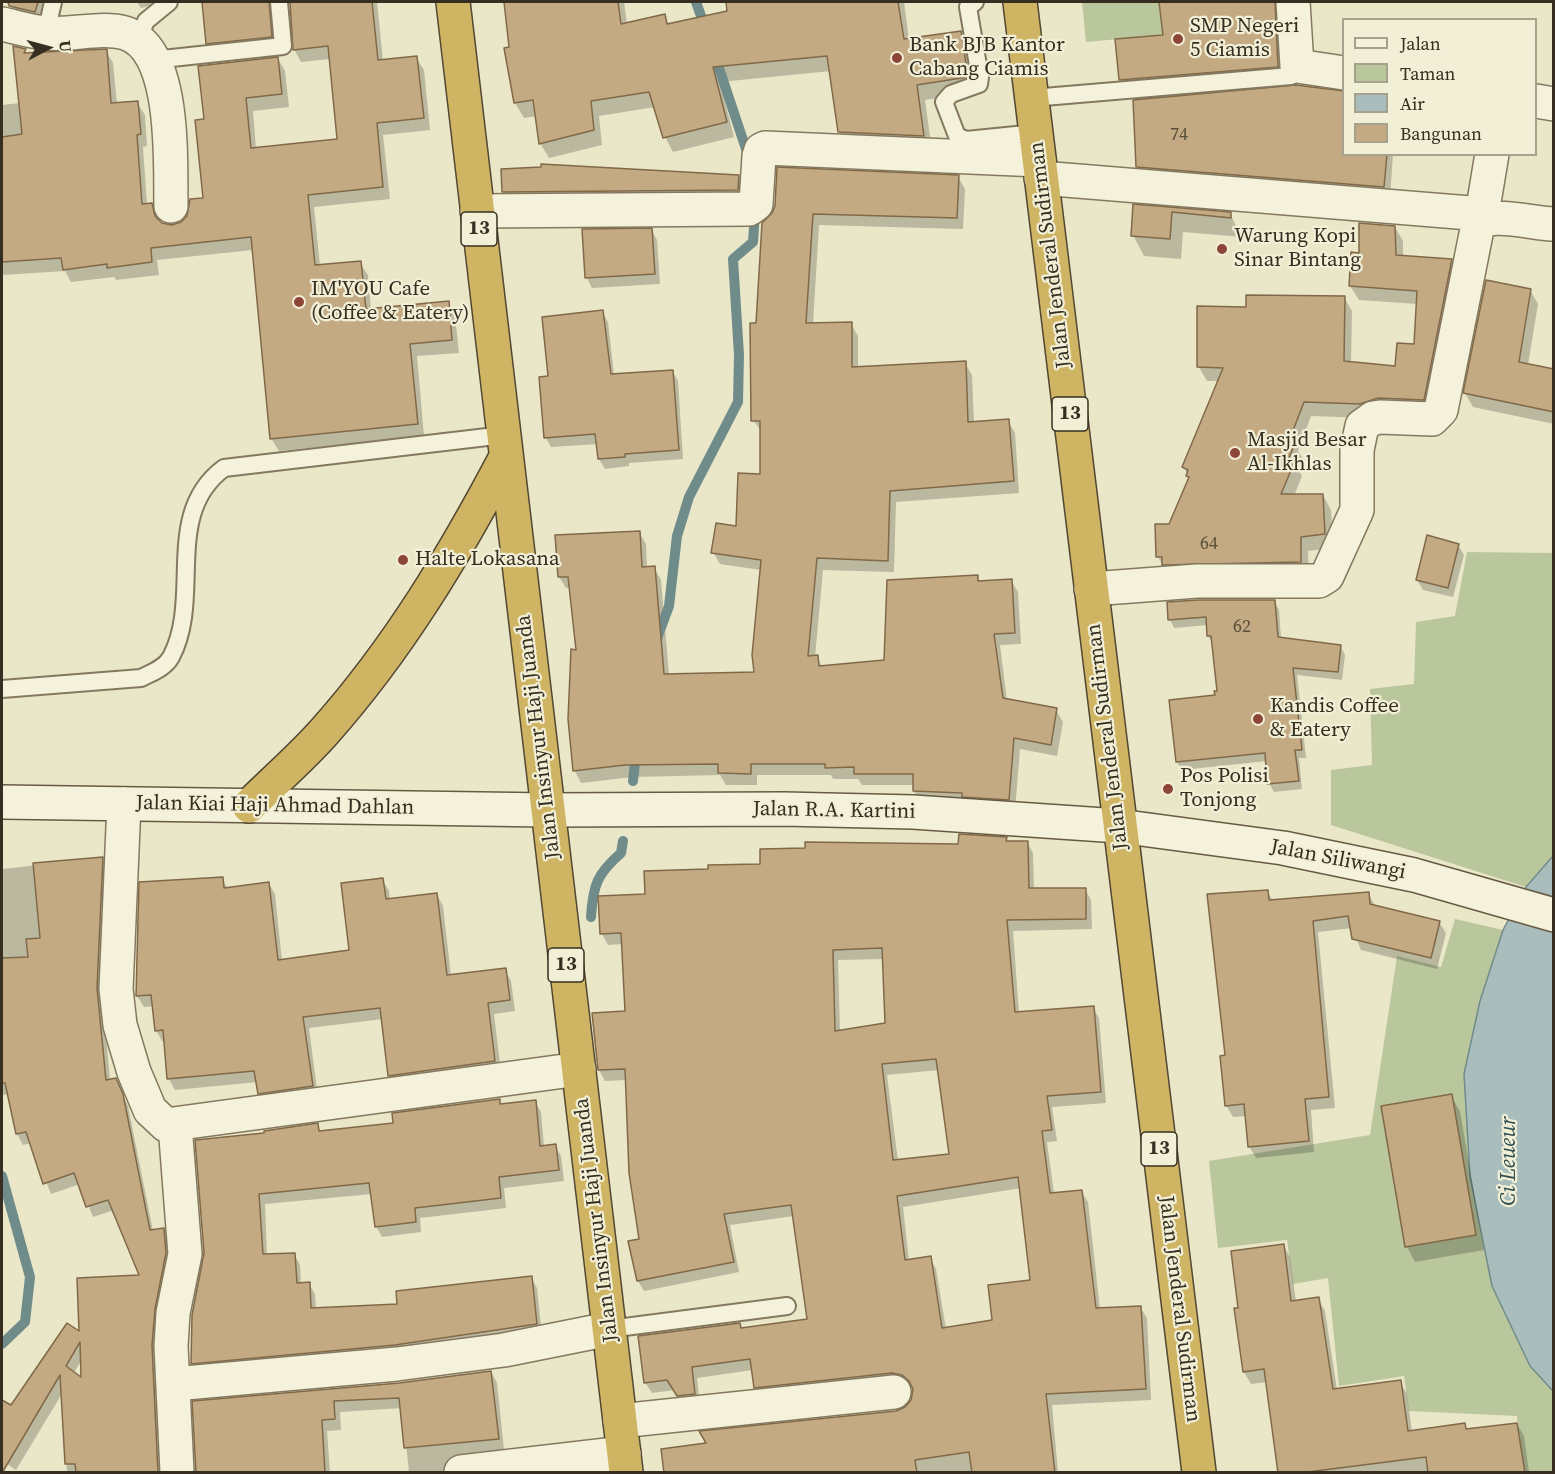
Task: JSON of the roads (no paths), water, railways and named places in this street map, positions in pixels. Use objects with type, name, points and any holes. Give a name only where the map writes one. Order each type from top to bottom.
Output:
[{"type":"highway","name":"Jalan Insinyur Haji Juanda","points":[[453,2],[624,1449]]},
{"type":"highway","name":"Jalan Jenderal Sudirman","points":[[1020,2],[1199,1473]]},
{"type":"highway","points":[[249,806],[324,732],[410,622],[458,547],[505,446]]},
{"type":"street","points":[[1293,2],[1297,66],[1342,73]]},
{"type":"street","points":[[2,24],[46,33],[123,32],[145,49],[165,96],[171,206]]},
{"type":"street","points":[[1537,101],[1554,104]]},
{"type":"street","points":[[477,211],[748,209],[756,204],[759,156],[761,150],[765,148],[1039,157],[1470,213],[1481,220],[1492,218],[1554,224]]},
{"type":"street","points":[[1090,589],[1197,581],[1319,581],[1328,576],[1357,510],[1357,450],[1362,426],[1373,418],[1432,419],[1441,410],[1460,326],[1492,156]]},
{"type":"street","name":"Jalan Kiai Haji Ahmad Dahlan","points":[[2,802],[548,810]]},
{"type":"street","points":[[124,804],[116,989],[120,1025],[134,1072],[150,1110],[166,1125],[307,1104],[579,1069]]},
{"type":"street","name":"Jalan R.A. Kartini","points":[[548,810],[784,809],[913,812],[1119,826]]},
{"type":"street","name":"Jalan Siliwangi","points":[[1119,826],[1283,848],[1414,875],[1554,915]]},
{"type":"street","points":[[176,1125],[185,1254],[173,1313],[171,1346],[177,1473]]},
{"type":"street","points":[[174,1384],[468,1355],[609,1329]]},
{"type":"street","points":[[461,1473],[624,1449],[894,1392]]},
{"type":"lane","points":[[46,33],[53,2]]},
{"type":"lane","points":[[169,2],[146,21],[145,49],[283,46],[279,2]]},
{"type":"lane","points":[[975,2],[968,7],[980,77],[979,84],[951,94],[944,102],[957,136],[1039,157]]},
{"type":"lane","points":[[1032,98],[1291,76],[1297,66]]},
{"type":"lane","points":[[2,689],[141,678],[160,668],[171,658],[186,606],[186,547],[194,506],[208,480],[224,468],[505,446]]},
{"type":"lane","points":[[609,1329],[787,1306]]},
{"type":"water","name":"Ci Leueur","points":[[1553,856],[1553,1391],[1530,1366],[1492,1286],[1470,1176],[1464,1074],[1480,1001],[1503,930],[1526,887]]},
{"type":"waterway","points":[[696,2],[706,30]]},
{"type":"waterway","points":[[714,53],[749,158]]},
{"type":"waterway","points":[[656,641],[669,606],[677,536],[689,497],[738,402],[739,355],[733,259],[753,242],[755,212]]},
{"type":"waterway","points":[[633,781],[636,753]]},
{"type":"waterway","points":[[591,917],[595,888],[606,867],[621,853],[623,841]]},
{"type":"waterway","points":[[2,1176],[30,1277],[25,1322],[2,1344]]},
{"type":"place","name":"SMP Negeri 5 Ciamis","points":[[1178,39]]},
{"type":"place","name":"Bank BJB Kantor Cabang Ciamis","points":[[897,58]]},
{"type":"place","name":"Warung Kopi Sinar Bintang","points":[[1222,249]]},
{"type":"place","name":"IM'YOU Cafe (Coffee & Eatery)","points":[[299,302]]},
{"type":"place","name":"Masjid Besar Al-Ikhlas","points":[[1235,453]]},
{"type":"place","name":"Halte Lokasana","points":[[403,560]]},
{"type":"place","name":"Kandis Coffee & Eatery","points":[[1258,719]]},
{"type":"place","name":"Pos Polisi Tonjong","points":[[1168,789]]}]
